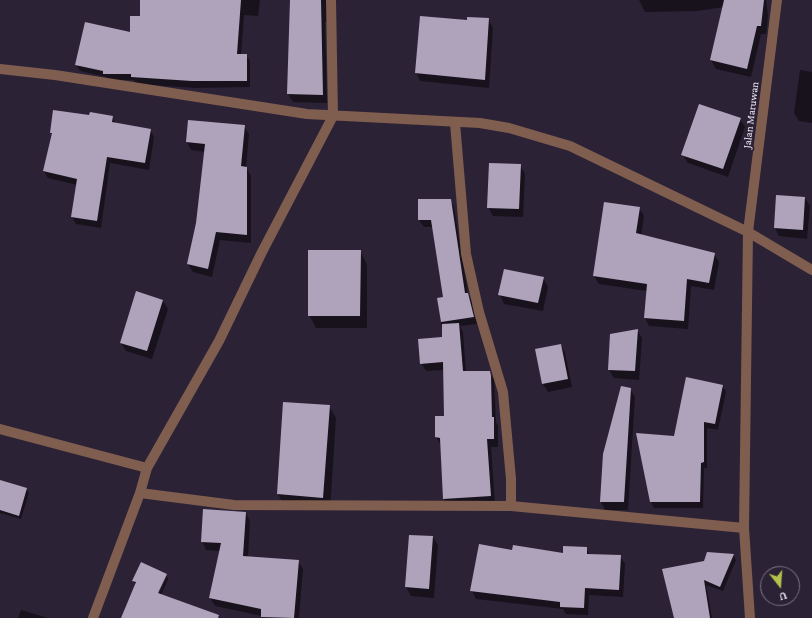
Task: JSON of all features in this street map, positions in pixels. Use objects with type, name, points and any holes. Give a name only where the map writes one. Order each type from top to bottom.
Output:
[{"type":"street","points":[[93,618],[140,493],[147,468],[219,341],[262,252],[333,116],[331,0]]},
{"type":"street","name":"Jalan Maruwan","points":[[750,618],[744,528],[748,232],[777,0]]},
{"type":"street","points":[[0,69],[54,75],[307,114],[455,123],[480,123],[509,128],[570,146],[748,232],[812,270]]},
{"type":"street","points":[[455,123],[466,254],[479,312],[503,392],[511,479],[511,506]]},
{"type":"street","points":[[0,429],[147,468]]},
{"type":"street","points":[[140,493],[234,505],[511,506],[744,528]]},
{"type":"building","points":[[140,0],[241,0],[237,54],[247,54],[247,81],[192,81],[131,77],[131,74],[103,74],[103,71],[75,65],[85,22],[130,32],[130,16],[140,16]]},
{"type":"building","points":[[290,0],[321,0],[323,95],[287,94]]},
{"type":"building","points":[[724,0],[764,0],[761,26],[757,26],[747,69],[710,60]]},
{"type":"building","points":[[420,16],[467,20],[467,17],[489,18],[485,80],[415,73]]},
{"type":"building","points":[[699,104],[741,118],[723,169],[681,155]]},
{"type":"building","points":[[53,110],[89,115],[90,112],[113,116],[112,122],[151,129],[145,163],[107,157],[97,221],[71,217],[77,179],[43,171],[52,133],[50,133]]},
{"type":"building","points":[[188,120],[245,125],[241,166],[247,167],[247,235],[216,232],[208,269],[187,264],[196,223],[205,144],[186,142]]},
{"type":"building","points":[[489,163],[521,164],[519,209],[487,208]]},
{"type":"building","points":[[776,195],[805,197],[803,230],[774,228]]},
{"type":"building","points":[[418,199],[451,199],[465,293],[468,293],[474,317],[441,322],[437,298],[443,297],[431,220],[418,220]]},
{"type":"building","points":[[604,202],[640,207],[636,233],[715,253],[709,283],[687,279],[684,321],[644,318],[647,284],[593,276]]},
{"type":"building","points":[[308,250],[361,250],[360,316],[308,316]]},
{"type":"building","points":[[504,269],[544,277],[538,303],[498,295]]},
{"type":"building","points":[[136,291],[163,300],[147,351],[120,343]]},
{"type":"building","points":[[459,323],[463,371],[490,371],[491,376],[494,439],[487,439],[491,496],[443,499],[440,438],[435,437],[435,416],[444,416],[443,362],[420,364],[418,339],[442,337],[442,324]]},
{"type":"building","points":[[638,329],[635,371],[608,370],[610,334]]},
{"type":"building","points":[[561,344],[568,379],[542,384],[535,349]]},
{"type":"building","points":[[686,377],[723,385],[715,424],[704,422],[704,462],[701,463],[700,502],[650,502],[636,433],[674,436]]},
{"type":"building","points":[[621,386],[631,388],[624,502],[600,502],[603,454]]},
{"type":"building","points":[[283,402],[330,405],[323,498],[277,494]]},
{"type":"building","points":[[0,480],[27,488],[19,516],[0,510]]},
{"type":"building","points":[[203,509],[246,512],[243,556],[299,560],[294,618],[261,617],[261,609],[209,598],[221,543],[201,542]]},
{"type":"building","points":[[409,535],[433,536],[429,589],[405,587]]},
{"type":"building","points":[[479,544],[512,550],[513,545],[563,553],[563,546],[587,547],[587,554],[621,555],[619,590],[585,588],[584,608],[560,607],[560,602],[470,591]]},
{"type":"building","points":[[707,552],[734,554],[720,587],[704,580],[710,618],[674,618],[662,569],[704,561]]},
{"type":"building","points":[[141,562],[167,574],[158,593],[219,615],[218,618],[121,618],[136,582],[132,581]]}]
